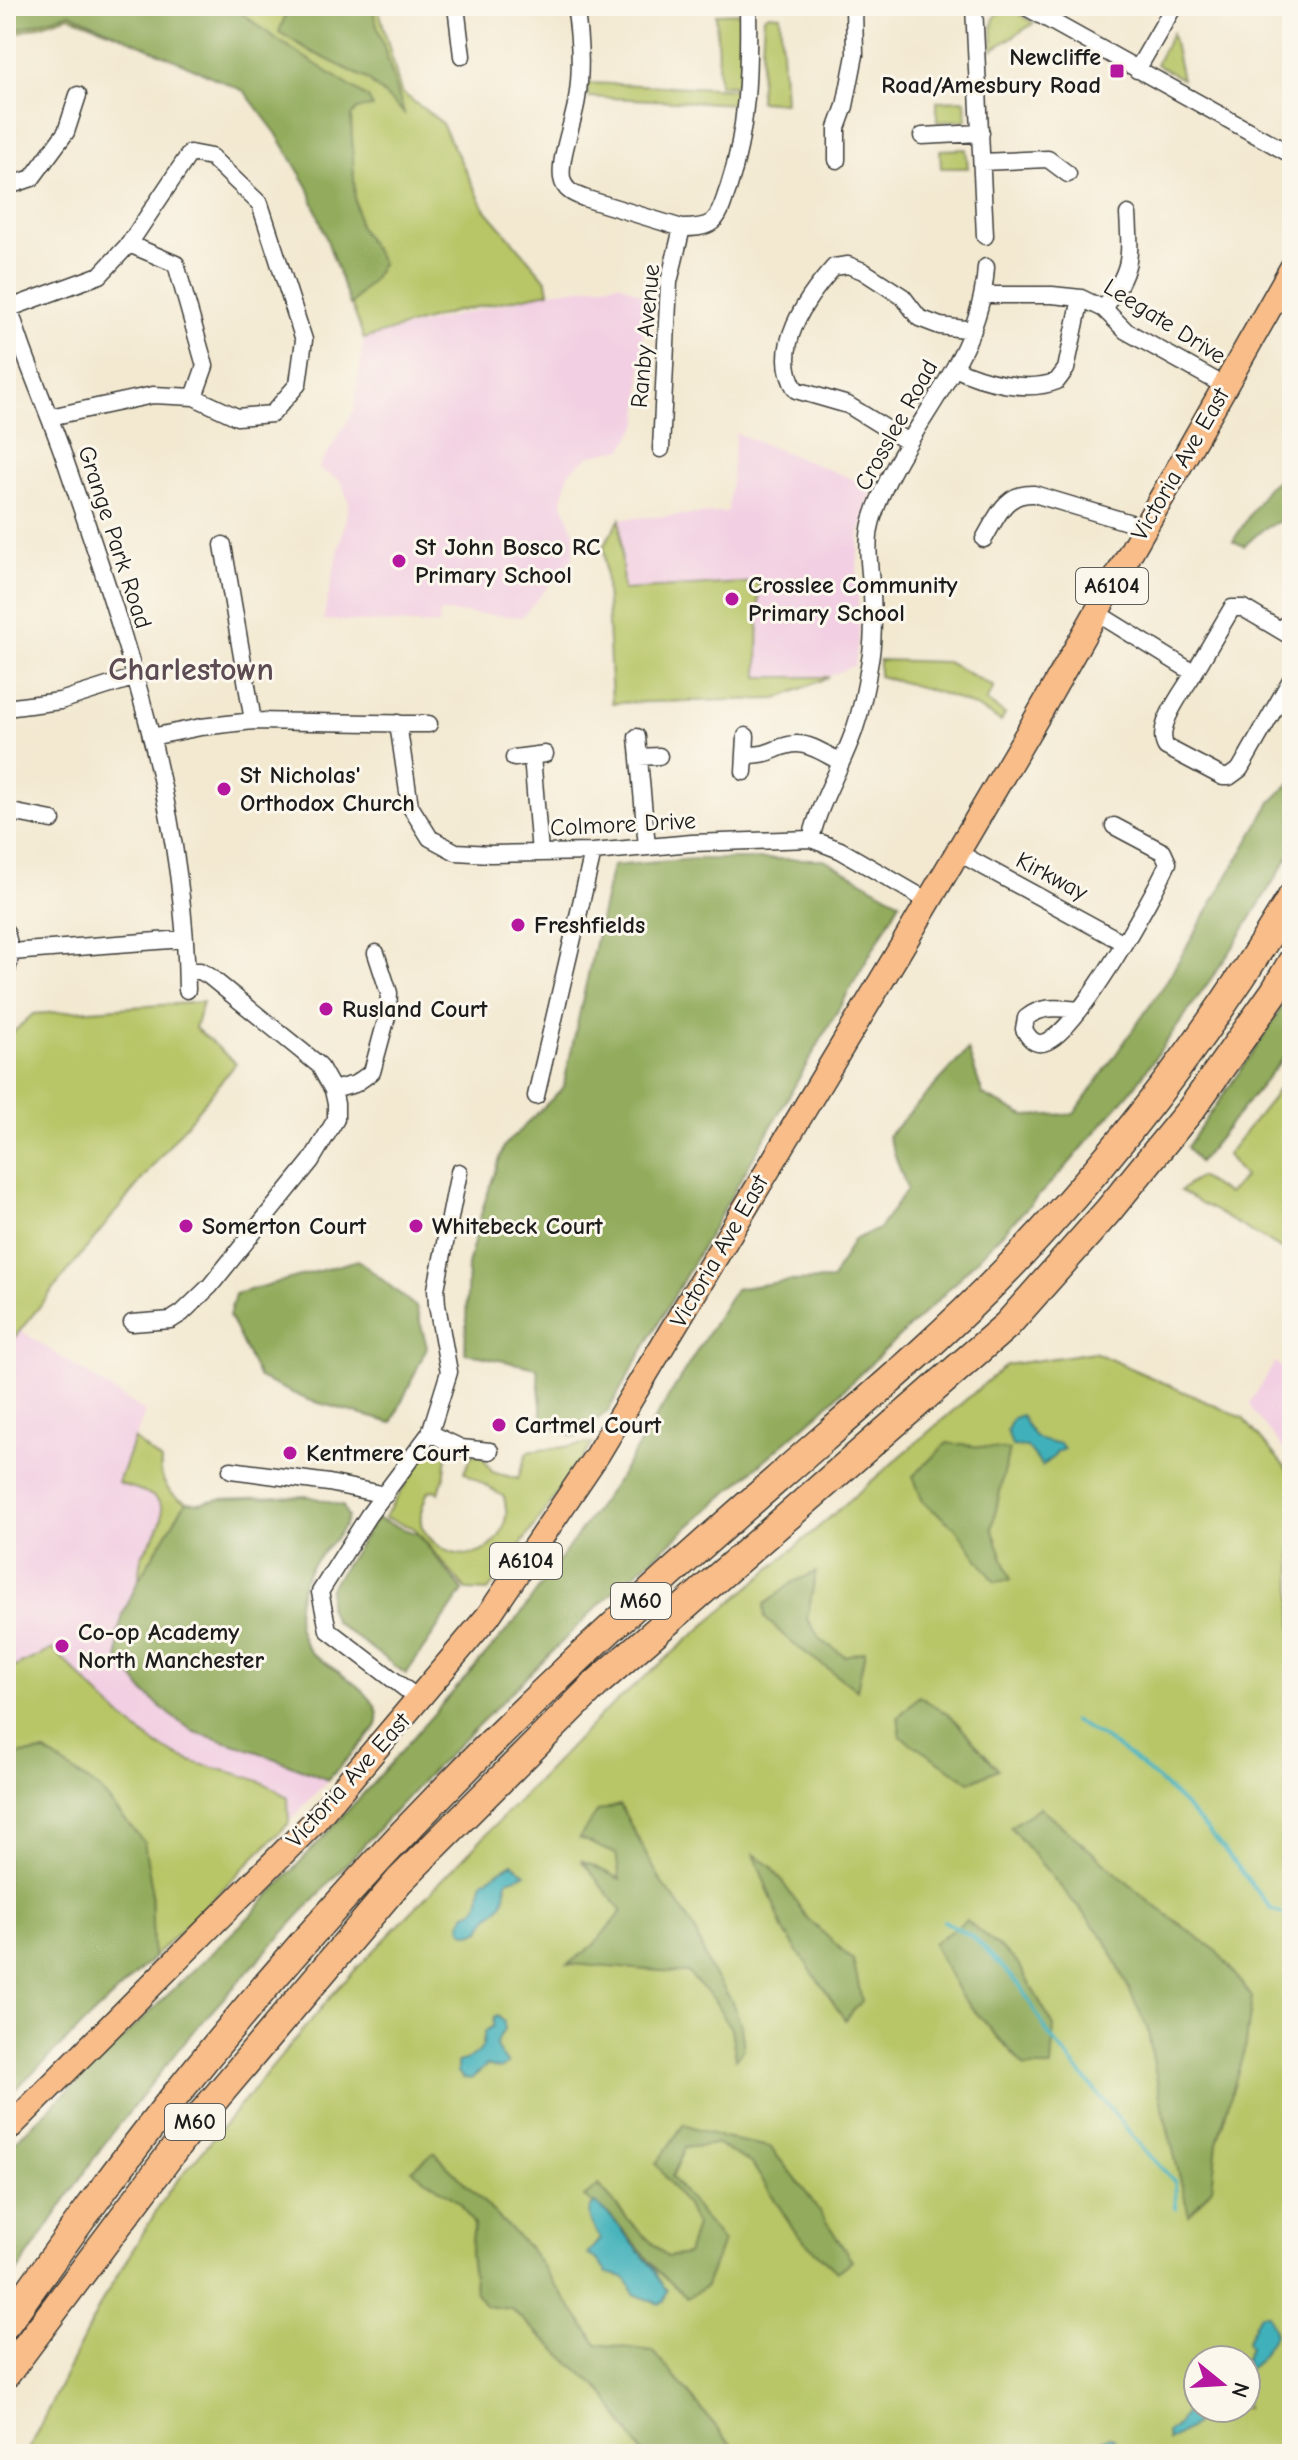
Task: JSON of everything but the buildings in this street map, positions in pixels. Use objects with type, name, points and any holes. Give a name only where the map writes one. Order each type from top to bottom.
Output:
[{"type":"highway","name":"M60","points":[[6,2324],[166,2107],[266,1985],[381,1857],[472,1762],[578,1659],[702,1544],[941,1334],[1016,1260],[1092,1177],[1165,1088],[1246,973],[1292,897]]},
{"type":"highway","name":"M60","points":[[6,2374],[191,2127],[399,1881],[597,1683],[1007,1325],[1108,1211],[1192,1108],[1292,962]]},
{"type":"main road","name":"Victoria Ave East","points":[[6,2131],[314,1822],[488,1616],[597,1455],[928,901],[1097,613],[1292,268]]},
{"type":"street","points":[[456,6],[462,56]]},
{"type":"street","points":[[575,6],[580,53],[578,98],[562,173],[564,185],[584,198],[682,228],[701,227],[714,220],[730,182],[746,106],[748,6]]},
{"type":"street","points":[[837,160],[837,128],[845,106],[855,55],[854,6]]},
{"type":"street","points":[[974,6],[985,236]]},
{"type":"street","points":[[1024,6],[1292,155]]},
{"type":"street","points":[[1137,70],[1174,6]]},
{"type":"street","points":[[6,187],[32,178],[66,132],[78,95]]},
{"type":"street","points":[[922,136],[981,133]]},
{"type":"street","points":[[8,301],[100,275],[129,244],[190,153],[211,157],[260,204],[304,340],[298,384],[272,414],[237,417],[194,397],[153,395],[50,417]]},
{"type":"street","points":[[982,162],[1048,159],[1068,174]]},
{"type":"street","points":[[1104,309],[1127,271],[1131,252],[1128,214]]},
{"type":"street","name":"Ranby Avenue","points":[[661,449],[669,282],[682,228]]},
{"type":"street","points":[[129,244],[176,264],[205,366],[194,397]]},
{"type":"street","points":[[908,442],[848,405],[796,390],[788,377],[786,358],[794,326],[814,289],[834,267],[848,265],[903,297],[919,318],[940,326],[973,330]]},
{"type":"street","name":"Crosslee Road","points":[[811,839],[817,817],[854,730],[872,651],[868,545],[871,525],[882,492],[908,442],[955,368],[973,330],[984,295],[986,267]]},
{"type":"street","name":"Leegate Drive","points":[[984,295],[1081,298],[1104,309],[1126,331],[1225,386]]},
{"type":"street","points":[[955,368],[991,382],[1037,385],[1057,381],[1066,369],[1081,298]]},
{"type":"street","name":"Grange Park Road","points":[[8,301],[136,677],[172,836],[187,990]]},
{"type":"street","points":[[984,539],[1010,499],[1022,494],[1034,494],[1144,527]]},
{"type":"street","points":[[223,545],[253,721]]},
{"type":"street","points":[[1292,616],[1287,634],[1243,608],[1232,608],[1164,725],[1163,743],[1223,777],[1229,777],[1240,769],[1292,678]]},
{"type":"street","points":[[1097,613],[1194,673]]},
{"type":"street","points":[[6,708],[60,701],[136,677]]},
{"type":"street","points":[[151,737],[253,721],[429,724]]},
{"type":"street","name":"Colmore Drive","points":[[398,723],[410,806],[430,838],[456,852],[593,852],[811,839],[840,850],[928,901]]},
{"type":"street","points":[[744,772],[746,736]]},
{"type":"street","points":[[637,737],[647,847]]},
{"type":"street","points":[[745,754],[758,756],[797,744],[841,762]]},
{"type":"street","points":[[514,758],[538,755],[540,853]]},
{"type":"street","points":[[639,757],[659,756]]},
{"type":"street","points":[[6,811],[52,820]]},
{"type":"street","points":[[1079,1010],[1124,943],[1168,863],[1163,852],[1114,826]]},
{"type":"street","points":[[536,1096],[593,852]]},
{"type":"street","name":"Kirkway","points":[[957,852],[1124,943]]},
{"type":"street","points":[[6,932],[11,952],[6,975]]},
{"type":"street","points":[[11,952],[184,939]]},
{"type":"street","points":[[333,1090],[355,1084],[372,1072],[388,1013],[389,993],[376,953]]},
{"type":"street","points":[[132,1323],[171,1320],[210,1286],[311,1161],[336,1119],[333,1090],[319,1065],[209,976],[200,971],[187,971]]},
{"type":"street","points":[[420,1700],[328,1630],[320,1592],[368,1516],[430,1433],[449,1372],[436,1289],[459,1172]]},
{"type":"street","points":[[430,1433],[461,1448],[490,1451]]},
{"type":"street","points":[[231,1470],[329,1483],[385,1495]]},
{"type":"shaded area","points":[[620,283],[645,296],[639,423],[623,449],[591,455],[569,472],[562,501],[574,532],[573,558],[522,617],[440,612],[439,625],[323,620],[349,503],[341,481],[318,469],[354,410],[364,339],[549,292]]},
{"type":"shaded area","name":"Crosslee Community Primary School","points":[[736,433],[873,487],[860,532],[857,566],[859,632],[855,665],[777,699],[612,703],[604,545],[620,519],[728,512]]},
{"type":"shaded area","name":"Co-op Academy North Manchester","points":[[20,1330],[145,1412],[135,1439],[161,1461],[161,1478],[170,1492],[186,1502],[158,1546],[144,1692],[195,1732],[258,1752],[328,1780],[259,1854],[153,1958],[151,1884],[100,1790],[46,1752],[6,1755],[6,1348]]},
{"type":"shaded area","points":[[1275,1362],[1292,1377],[1292,1459],[1254,1413],[1250,1403]]},
{"type":"green space","points":[[6,6],[378,6],[401,92],[441,122],[485,209],[547,281],[549,292],[453,312],[364,339],[309,185],[262,106],[235,79],[69,16],[6,37]]},
{"type":"green space","points":[[6,6],[232,6],[272,36],[368,98],[373,107],[357,109],[351,116],[359,226],[382,263],[374,278],[350,305],[308,187],[276,133],[244,91],[70,13],[6,33]]},
{"type":"green space","points":[[289,6],[374,6],[374,15],[404,113],[367,79],[279,32]]},
{"type":"green space","points":[[1004,9],[1011,9],[1034,23],[992,50],[993,21]]},
{"type":"green space","points":[[740,13],[740,85],[719,85],[716,14]]},
{"type":"green space","points":[[780,15],[785,103],[759,101],[764,17]]},
{"type":"green space","points":[[1172,33],[1182,79],[1156,64]]},
{"type":"green space","points":[[587,83],[740,89],[738,104],[588,97]]},
{"type":"green space","points":[[965,100],[966,120],[937,122],[937,101]]},
{"type":"green space","points":[[966,149],[968,168],[941,168],[940,150]]},
{"type":"green space","points":[[1292,469],[1292,515],[1262,530],[1244,546],[1233,541],[1267,488]]},
{"type":"green space","points":[[620,519],[623,590],[759,582],[758,677],[829,677],[777,699],[612,703],[604,545]]},
{"type":"green space","points":[[879,660],[947,662],[994,687],[986,701],[1005,714],[1001,722],[957,699],[879,676]]},
{"type":"green space","points":[[1292,781],[1292,851],[1230,952],[1135,1086],[1066,1167],[942,1296],[821,1411],[599,1605],[425,1778],[189,2036],[101,2148],[6,2288],[6,2150],[251,1915],[374,1782],[517,1619],[620,1476],[735,1289],[786,1281],[832,1280],[853,1240],[879,1229],[907,1189],[888,1136],[968,1050],[983,1095],[1025,1116],[1074,1114],[1165,984],[1271,802]]},
{"type":"green space","points":[[695,859],[824,859],[900,902],[608,1411],[575,1437],[543,1423],[537,1368],[465,1353],[468,1265],[483,1207],[504,1146],[563,1088],[612,866]]},
{"type":"green space","points":[[1292,989],[1292,1047],[1199,1163],[1187,1147],[1262,1039]]},
{"type":"green space","points":[[203,1002],[195,1028],[236,1063],[6,1348],[6,1039],[33,1014]]},
{"type":"green space","points":[[1292,1069],[1292,1255],[1180,1191],[1199,1177],[1228,1194],[1244,1177],[1227,1155]]},
{"type":"green space","points":[[358,1260],[416,1307],[427,1347],[392,1423],[308,1400],[259,1378],[229,1316],[235,1294]]},
{"type":"green space","points":[[1094,1352],[1243,1418],[1292,1475],[1292,2428],[1270,2454],[26,2454],[104,2297],[168,2192],[338,1988],[601,1715],[1006,1365]]},
{"type":"green space","points":[[134,1439],[161,1461],[166,1486],[186,1502],[139,1579],[142,1557],[159,1526],[162,1511],[154,1497],[118,1483]]},
{"type":"green space","points":[[433,1442],[447,1455],[445,1472],[439,1493],[428,1491],[421,1513],[422,1527],[440,1547],[464,1555],[487,1549],[496,1541],[503,1529],[506,1513],[504,1497],[464,1472],[473,1454],[483,1457],[492,1472],[518,1479],[527,1452],[593,1443],[488,1591],[466,1590],[414,1528],[384,1518]]},
{"type":"green space","points":[[947,1443],[1009,1450],[992,1528],[1011,1580],[995,1582],[955,1528],[923,1502],[913,1476]]},
{"type":"green space","points":[[308,1496],[343,1506],[348,1517],[307,1574],[298,1608],[300,1631],[310,1652],[365,1693],[378,1714],[374,1729],[328,1780],[258,1752],[195,1732],[144,1692],[118,1658],[118,1633],[123,1614],[139,1579],[186,1502]]},
{"type":"green space","points":[[376,1519],[418,1534],[463,1591],[406,1674],[334,1621],[328,1606],[330,1588]]},
{"type":"green space","points":[[816,1572],[807,1619],[821,1640],[845,1656],[865,1651],[857,1690],[792,1643],[765,1618],[764,1605],[793,1582]]},
{"type":"green space","points":[[53,1649],[108,1704],[152,1741],[199,1764],[259,1781],[288,1798],[289,1823],[153,1958],[151,1884],[100,1790],[46,1752],[6,1755],[6,1671]]},
{"type":"green space","points":[[919,1696],[952,1717],[998,1769],[970,1782],[901,1737],[898,1717]]},
{"type":"green space","points":[[46,1752],[100,1790],[144,1842],[151,1884],[153,1958],[6,2098],[6,1755]]},
{"type":"green space","points":[[620,1805],[663,1885],[695,1931],[709,1967],[731,2000],[741,2025],[744,2049],[736,2059],[731,2029],[713,1998],[688,1973],[568,1964],[593,1946],[622,1911],[581,1860],[620,1879],[616,1854],[579,1838],[598,1811]]},
{"type":"green space","points":[[1040,1807],[1151,1903],[1218,1952],[1252,1997],[1246,2044],[1217,2143],[1212,2188],[1189,2215],[1160,2097],[1147,2027],[1105,1939],[1010,1827]]},
{"type":"green space","points":[[754,1854],[772,1867],[808,1919],[853,1960],[862,2001],[845,2020],[784,1931]]},
{"type":"green space","points":[[966,1920],[1017,1962],[1054,2026],[1051,2067],[1025,2067],[960,1995],[933,1944]]},
{"type":"green space","points":[[684,2124],[724,2138],[770,2147],[807,2193],[852,2260],[837,2272],[796,2233],[752,2164],[716,2144],[685,2148],[672,2177],[723,2242],[706,2286],[687,2298],[658,2271],[610,2215],[584,2197],[599,2185],[633,2225],[667,2257],[687,2254],[696,2225],[656,2164]]},
{"type":"green space","points":[[434,2152],[529,2248],[597,2344],[653,2351],[739,2454],[643,2454],[604,2393],[511,2309],[486,2306],[475,2291],[470,2255],[474,2225],[460,2203],[412,2170]]},
{"type":"water","points":[[1022,1415],[1035,1436],[1046,1442],[1060,1443],[1064,1449],[1056,1452],[1042,1466],[1027,1447],[1012,1446],[1007,1430],[1013,1418]]},
{"type":"water","points":[[513,1863],[526,1874],[507,1880],[503,1902],[481,1930],[471,1933],[464,1931],[461,1923],[466,1913],[478,1904],[483,1881]]},
{"type":"water","points":[[498,2016],[504,2022],[504,2029],[496,2043],[497,2049],[508,2064],[499,2069],[487,2065],[471,2079],[463,2078],[458,2072],[458,2062],[478,2053],[484,2032],[493,2026],[494,2018]]},
{"type":"water","points":[[595,2203],[611,2217],[652,2267],[667,2290],[664,2301],[659,2304],[634,2294],[625,2279],[607,2273],[597,2260],[587,2254],[600,2239],[589,2216]]},
{"type":"water","points":[[1260,2314],[1268,2314],[1275,2334],[1262,2355],[1262,2344],[1248,2344]]},
{"type":"water","points":[[1182,2418],[1182,2424],[1195,2425],[1168,2441],[1167,2433]]},
{"type":"water","points":[[1110,2437],[1115,2439],[1115,2443],[1109,2454],[1075,2454],[1075,2445],[1080,2441],[1092,2446]]},
{"type":"waterway","points":[[1073,1721],[1132,1758],[1158,1780],[1206,1829],[1271,1909],[1286,1915],[1292,1930]]},
{"type":"waterway","points":[[944,1921],[973,1937],[1019,1984],[1049,2035],[1146,2152],[1175,2182],[1176,2209]]},
{"type":"place","name":"Newcliffe Road/Amesbury Road","points":[[1117,71]]},
{"type":"place","name":"St John Bosco RC Primary School","points":[[399,561]]},
{"type":"place","name":"Crosslee Community Primary School","points":[[732,599]]},
{"type":"place","name":"St Nicholas' Orthodox Church","points":[[224,789]]},
{"type":"place","name":"Freshfields","points":[[518,925]]},
{"type":"place","name":"Rusland Court","points":[[326,1009]]},
{"type":"place","name":"Somerton Court","points":[[186,1226]]},
{"type":"place","name":"Whitebeck Court","points":[[416,1226]]},
{"type":"place","name":"Cartmel Court","points":[[499,1425]]},
{"type":"place","name":"Kentmere Court","points":[[290,1453]]},
{"type":"place","name":"Co-op Academy North Manchester","points":[[62,1646]]},
{"type":"district","name":"Charlestown","points":[[191,669]]}]
